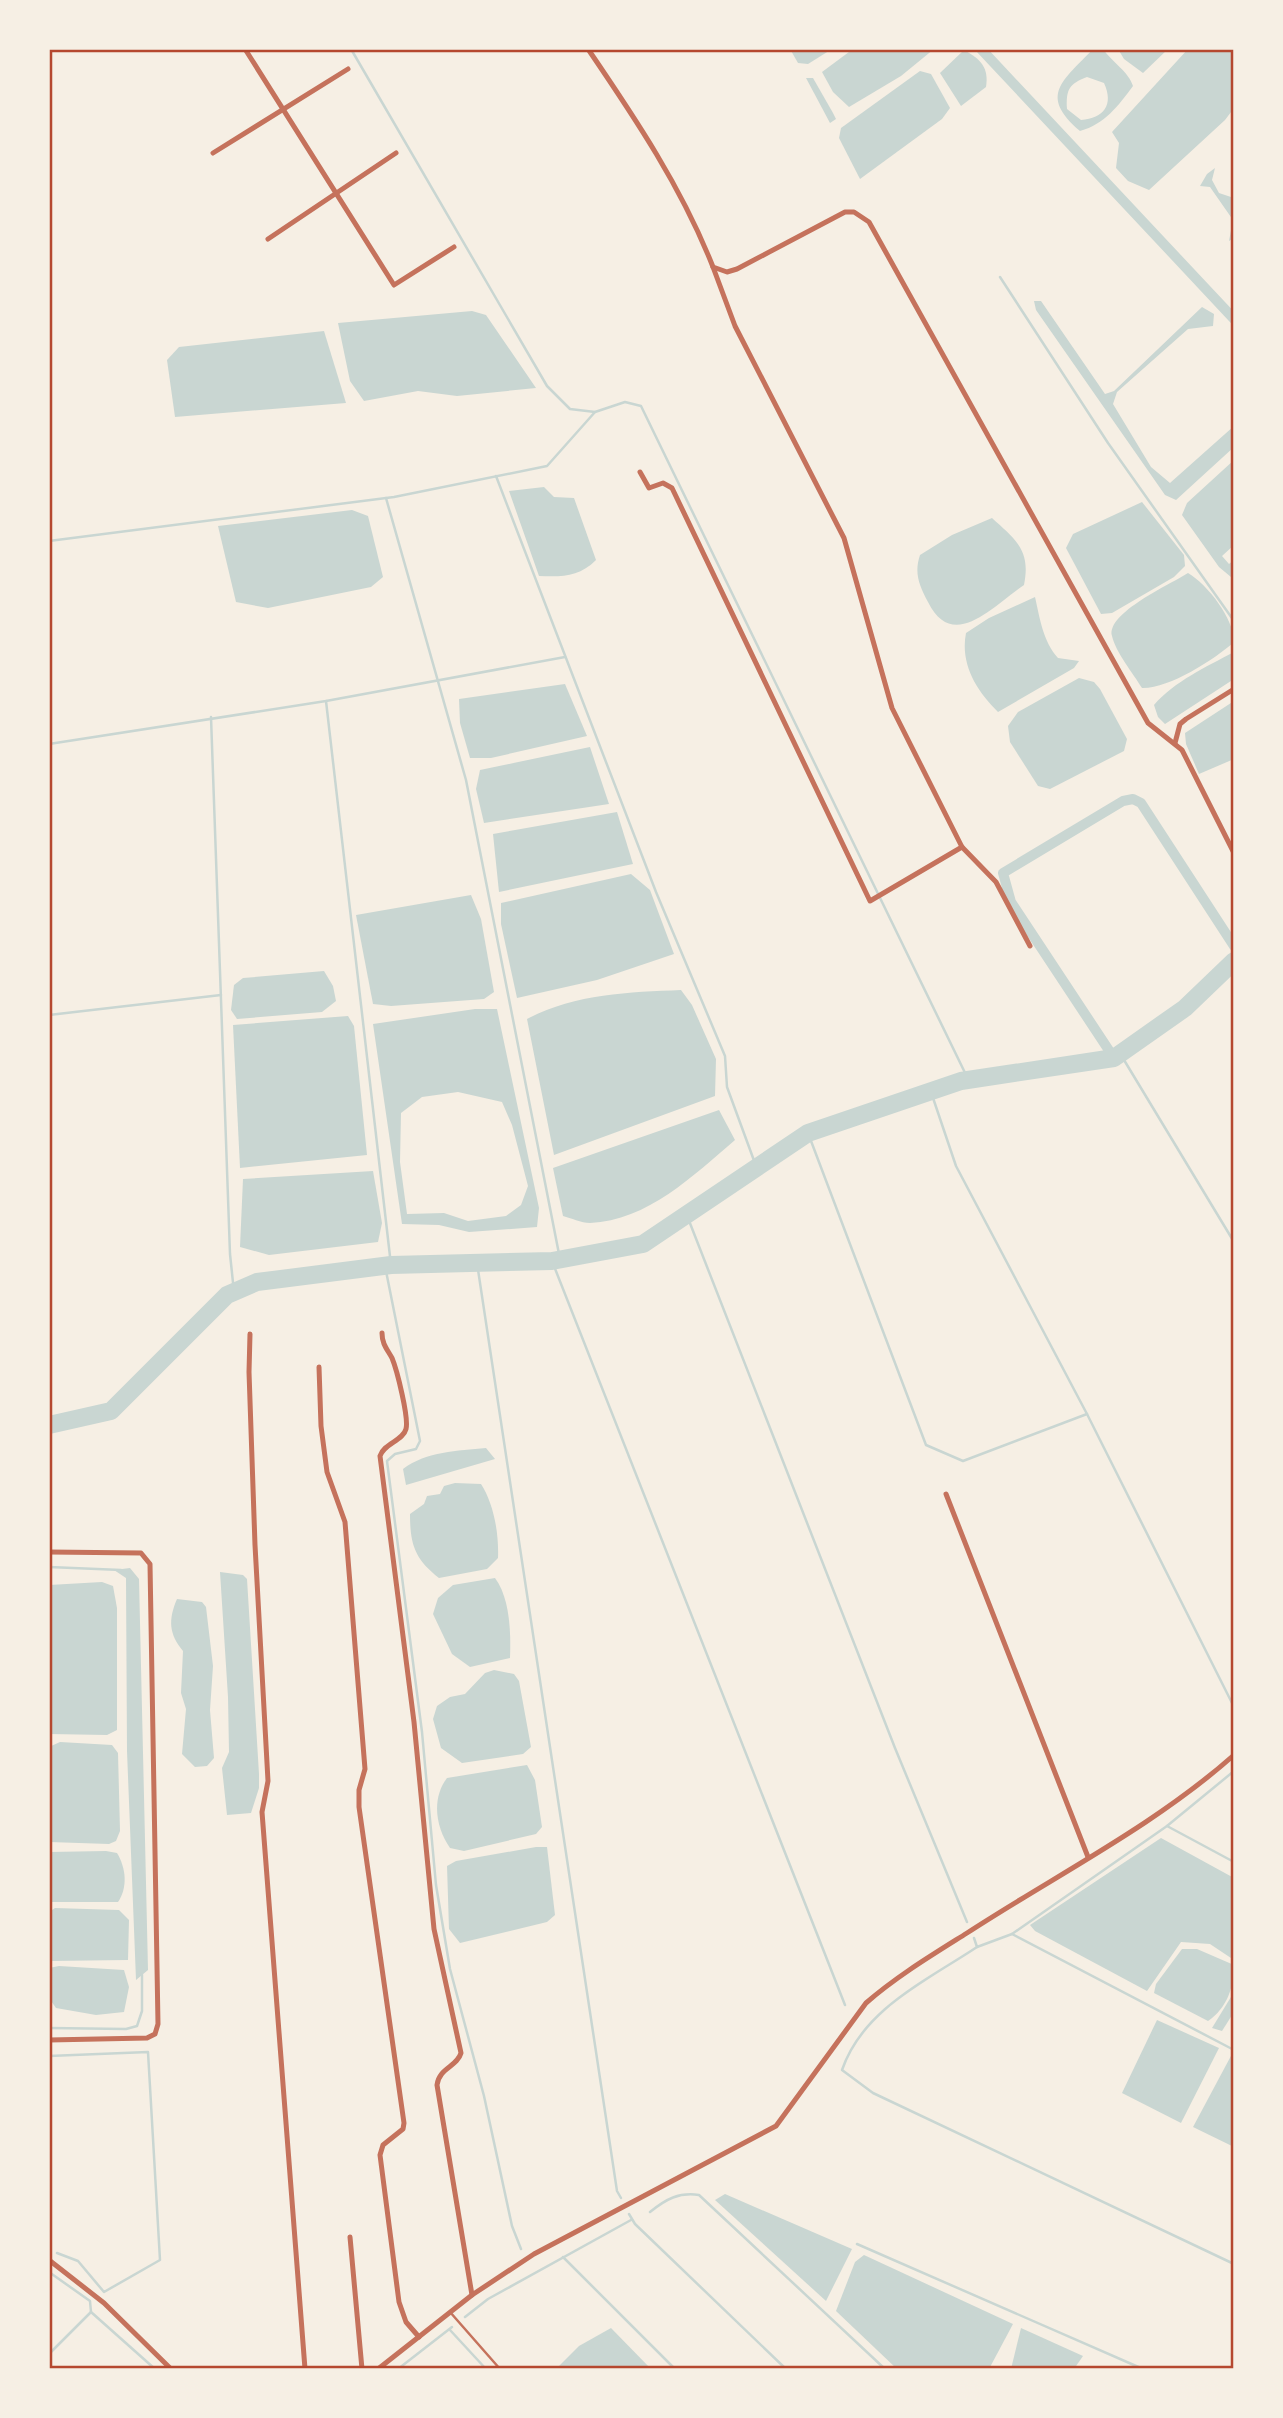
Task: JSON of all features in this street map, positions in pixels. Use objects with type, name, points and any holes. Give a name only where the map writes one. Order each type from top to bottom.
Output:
[{"type":"street","points":[[245,49],[394,285],[454,247]]},
{"type":"street","points":[[588,49],[665,168],[688,210],[735,326],[844,538],[888,698],[962,848],[996,882],[1030,946]]},
{"type":"street","points":[[213,153],[348,69]]},
{"type":"street","points":[[268,239],[396,153]]},
{"type":"street","points":[[713,267],[727,272],[737,269],[845,212],[854,212],[869,222],[1148,723],[1182,750],[1234,853]]},
{"type":"street","points":[[640,472],[649,488],[663,483],[672,488],[870,901],[962,848]]},
{"type":"street","points":[[1175,743],[1180,724],[1234,690]]},
{"type":"street","points":[[382,1333],[383,1345],[395,1370],[406,1425],[402,1436],[384,1446],[380,1456],[414,1721],[434,1929],[461,2053],[460,2059],[443,2071],[438,2085],[472,2295]]},
{"type":"street","points":[[250,1334],[255,1545],[268,1781],[262,1812],[305,2369]]},
{"type":"street","points":[[319,1367],[321,1426],[327,1472],[343,1509],[354,1598],[365,1769],[359,1790],[359,1807],[404,2123],[403,2129],[383,2145],[380,2155],[399,2302],[406,2322],[419,2337]]},
{"type":"street","points":[[946,1494],[1088,1857]]},
{"type":"street","points":[[49,1552],[141,1553],[150,1564],[158,2024],[155,2034],[147,2038],[49,2040]]},
{"type":"street","points":[[378,2369],[472,2295],[534,2254],[776,2126],[866,2003],[883,1988],[995,1913],[1182,1797],[1234,1755]]},
{"type":"street","points":[[350,2237],[362,2369]]},
{"type":"street","points":[[49,2260],[104,2303],[171,2369]]},
{"type":"lane","points":[[450,2312],[500,2369]]},
{"type":"shaded area","points":[[790,49],[832,49],[808,64],[798,63]]},
{"type":"shaded area","points":[[853,49],[934,49],[901,76],[849,107],[833,92],[822,72]]},
{"type":"shaded area","points":[[1093,49],[1103,49],[1128,76],[1133,86],[1104,119],[1080,131],[1060,108],[1058,98],[1065,80]],"holes":[[[1087,77],[1104,83],[1108,98],[1101,113],[1081,120],[1067,109],[1068,92],[1076,82]]]},
{"type":"shaded area","points":[[1118,49],[1168,49],[1143,73],[1124,59]]},
{"type":"shaded area","points":[[1188,49],[1230,49],[1234,52],[1234,108],[1225,120],[1149,190],[1128,181],[1116,168],[1119,143],[1112,132]]},
{"type":"shaded area","points":[[964,50],[982,65],[987,80],[986,87],[961,106],[940,73]]},
{"type":"shaded area","points":[[920,71],[931,74],[950,108],[942,119],[860,179],[839,138],[841,128]]},
{"type":"shaded area","points":[[806,78],[813,78],[833,113],[836,119],[830,123]]},
{"type":"shaded area","points":[[1215,168],[1212,180],[1219,193],[1234,198],[1234,238],[1229,241],[1233,220],[1210,187],[1200,186],[1207,174]]},
{"type":"shaded area","points":[[1034,301],[1041,301],[1105,394],[1114,391],[1202,307],[1214,314],[1213,326],[1188,329],[1117,392],[1113,404],[1151,467],[1170,483],[1234,426],[1234,447],[1176,500],[1165,495],[1036,310]]},
{"type":"shaded area","points":[[472,311],[486,315],[536,388],[457,396],[418,391],[364,401],[350,381],[338,323]]},
{"type":"shaded area","points":[[324,331],[346,403],[175,417],[167,360],[179,347]]},
{"type":"shaded area","points":[[1234,460],[1234,545],[1222,556],[1229,564],[1234,560],[1231,577],[1219,567],[1182,515],[1187,503]]},
{"type":"shaded area","points":[[544,487],[554,497],[574,498],[596,560],[577,573],[539,576],[509,491]]},
{"type":"shaded area","points":[[1142,502],[1184,555],[1185,566],[1174,577],[1112,613],[1101,614],[1066,548],[1073,534]]},
{"type":"shaded area","points":[[352,510],[368,516],[383,577],[371,587],[268,608],[236,602],[218,526]]},
{"type":"shaded area","points":[[992,518],[1020,547],[1025,563],[1024,585],[974,620],[949,624],[938,617],[922,590],[918,579],[920,555],[952,535]]},
{"type":"shaded area","points":[[1188,573],[1204,586],[1225,613],[1234,642],[1203,665],[1177,679],[1142,688],[1117,649],[1112,636],[1113,627],[1119,618],[1141,600]]},
{"type":"shaded area","points":[[1035,597],[1043,629],[1053,651],[1058,658],[1079,661],[1074,668],[998,712],[983,695],[972,676],[965,655],[966,633],[989,618]]},
{"type":"shaded area","points":[[1234,652],[1234,679],[1165,724],[1158,717],[1154,705],[1162,696],[1191,675]]},
{"type":"shaded area","points":[[1079,678],[1094,682],[1100,689],[1127,739],[1124,751],[1050,789],[1038,786],[1010,742],[1008,726],[1018,712]]},
{"type":"shaded area","points":[[565,684],[587,736],[491,758],[470,758],[460,723],[459,699]]},
{"type":"shaded area","points":[[1234,701],[1234,759],[1199,774],[1186,744],[1185,733]]},
{"type":"shaded area","points":[[590,747],[609,804],[484,823],[476,789],[480,770]]},
{"type":"shaded area","points":[[617,812],[633,864],[499,892],[493,834]]},
{"type":"shaded area","points":[[631,874],[650,890],[674,954],[597,980],[517,998],[501,924],[501,903]]},
{"type":"shaded area","points":[[471,895],[481,919],[494,992],[484,999],[391,1006],[373,1004],[356,915]]},
{"type":"shaded area","points":[[324,971],[333,986],[336,1001],[322,1012],[237,1019],[231,1010],[234,985],[243,978]]},
{"type":"shaded area","points":[[681,990],[692,1005],[716,1059],[715,1096],[554,1155],[527,1019],[583,999],[622,993]]},
{"type":"shaded area","points":[[475,1009],[497,1009],[539,1208],[537,1227],[469,1232],[439,1225],[402,1224],[373,1024]],"holes":[[[458,1092],[502,1102],[512,1125],[528,1186],[521,1205],[506,1216],[468,1221],[444,1213],[407,1214],[400,1162],[401,1113],[422,1097]]]},
{"type":"shaded area","points":[[348,1016],[354,1026],[367,1155],[240,1168],[233,1025]]},
{"type":"shaded area","points":[[719,1110],[735,1140],[669,1194],[631,1214],[611,1220],[587,1223],[563,1216],[553,1168]]},
{"type":"shaded area","points":[[373,1171],[382,1223],[378,1242],[269,1255],[240,1247],[243,1179]]},
{"type":"shaded area","points":[[486,1448],[495,1459],[406,1485],[403,1469],[412,1463],[443,1453]]},
{"type":"shaded area","points":[[455,1483],[481,1484],[495,1520],[498,1558],[487,1569],[439,1578],[419,1558],[411,1534],[410,1514],[424,1504],[427,1496],[440,1494],[444,1486]]},
{"type":"shaded area","points":[[130,1568],[139,1579],[148,1970],[136,1980],[127,1751],[126,1578],[114,1570]]},
{"type":"shaded area","points":[[220,1572],[243,1575],[247,1579],[259,1774],[259,1788],[251,1813],[227,1815],[222,1768],[229,1752],[228,1697]]},
{"type":"shaded area","points":[[495,1578],[507,1606],[510,1658],[470,1667],[452,1654],[433,1614],[438,1598],[453,1585]]},
{"type":"shaded area","points":[[102,1582],[113,1586],[117,1608],[117,1730],[107,1735],[49,1734],[49,1585]]},
{"type":"shaded area","points":[[177,1599],[202,1602],[206,1607],[213,1666],[210,1710],[214,1758],[207,1766],[195,1767],[182,1754],[186,1709],[181,1693],[183,1651],[171,1626]]},
{"type":"shaded area","points":[[494,1670],[514,1674],[519,1681],[531,1747],[523,1754],[462,1763],[441,1748],[433,1719],[437,1706],[450,1697],[465,1694],[485,1673]]},
{"type":"shaded area","points":[[60,1742],[112,1745],[118,1753],[120,1831],[116,1841],[109,1844],[49,1842],[49,1747]]},
{"type":"shaded area","points":[[527,1765],[535,1780],[542,1827],[536,1834],[464,1851],[450,1848],[441,1832],[437,1813],[439,1795],[447,1778]]},
{"type":"shaded area","points":[[1161,1838],[1234,1878],[1234,1960],[1210,1944],[1181,1942],[1147,1991],[1035,1931],[1030,1925]]},
{"type":"shaded area","points":[[547,1847],[555,1915],[547,1922],[460,1943],[449,1929],[447,1866],[456,1861]]},
{"type":"shaded area","points":[[49,1852],[117,1853],[124,1871],[123,1890],[118,1902],[49,1902]]},
{"type":"shaded area","points":[[55,1908],[119,1910],[129,1920],[128,1960],[49,1961],[49,1912]]},
{"type":"shaded area","points":[[1182,1949],[1197,1949],[1234,1965],[1233,1981],[1225,2003],[1208,2021],[1154,1993],[1156,1984]]},
{"type":"shaded area","points":[[59,1966],[124,1970],[129,1987],[124,2012],[96,2015],[56,2008],[49,1998],[49,1968]]},
{"type":"shaded area","points":[[1234,1992],[1234,2012],[1222,2031],[1212,2028]]},
{"type":"shaded area","points":[[1157,2020],[1219,2048],[1181,2123],[1122,2093]]},
{"type":"shaded area","points":[[1232,2054],[1234,2055],[1234,2147],[1193,2127]]},
{"type":"shaded area","points":[[725,2194],[852,2249],[826,2301],[715,2200]]},
{"type":"shaded area","points":[[864,2255],[1013,2324],[989,2369],[897,2369],[836,2311],[855,2262]]},
{"type":"shaded area","points":[[611,2328],[651,2369],[556,2369],[579,2346]]},
{"type":"shaded area","points":[[1021,2328],[1083,2356],[1074,2369],[1011,2369]]},
{"type":"waterway","points":[[351,49],[547,386],[570,409],[595,412]]},
{"type":"waterway","points":[[981,49],[1234,319]]},
{"type":"waterway","points":[[1000,277],[1108,443],[1234,621]]},
{"type":"waterway","points":[[49,541],[394,497],[547,466],[595,412],[625,402],[641,406],[969,1081]]},
{"type":"waterway","points":[[496,476],[656,892],[725,1056],[727,1087],[756,1166]]},
{"type":"waterway","points":[[386,498],[466,780],[560,1259]]},
{"type":"waterway","points":[[49,744],[326,701],[565,657]]},
{"type":"waterway","points":[[326,701],[391,1265]]},
{"type":"waterway","points":[[211,717],[230,1254],[234,1292]]},
{"type":"waterway","points":[[1114,1058],[1011,902],[1003,873],[1123,801],[1133,799],[1141,803],[1234,946]]},
{"type":"waterway","points":[[49,1425],[111,1411],[227,1295],[257,1282],[391,1265],[552,1261],[643,1244],[808,1133],[961,1081],[1114,1058],[1185,1008],[1234,961]]},
{"type":"waterway","points":[[49,1015],[221,995]]},
{"type":"waterway","points":[[1121,1055],[1234,1242]]},
{"type":"waterway","points":[[931,1092],[956,1166],[1087,1414],[1234,1707]]},
{"type":"waterway","points":[[808,1133],[926,1445],[963,1461],[1087,1414]]},
{"type":"waterway","points":[[686,1213],[895,1748],[967,1922]]},
{"type":"waterway","points":[[552,1261],[845,2005]]},
{"type":"waterway","points":[[477,1263],[617,2191],[621,2198]]},
{"type":"waterway","points":[[385,1266],[420,1441],[416,1449],[395,1454],[387,1461],[422,1732],[436,1885],[450,1969],[484,2096],[512,2226],[521,2249]]},
{"type":"waterway","points":[[49,1567],[121,1570]]},
{"type":"waterway","points":[[1012,1934],[1167,1826],[1234,1771]]},
{"type":"waterway","points":[[1167,1826],[1234,1862]]},
{"type":"waterway","points":[[974,1938],[977,1947],[1012,1934],[1234,2050]]},
{"type":"waterway","points":[[977,1947],[917,1985],[880,2013],[852,2049],[842,2070],[873,2093],[1234,2264]]},
{"type":"waterway","points":[[49,2028],[126,2029],[137,2026],[142,2011],[142,1975]]},
{"type":"waterway","points":[[49,2056],[148,2052],[160,2260],[104,2292],[78,2261],[57,2253]]},
{"type":"waterway","points":[[650,2212],[673,2198],[699,2195],[885,2369]]},
{"type":"waterway","points":[[629,2214],[635,2224],[786,2369]]},
{"type":"waterway","points":[[465,2317],[488,2299],[631,2220]]},
{"type":"waterway","points":[[857,2244],[1143,2369]]},
{"type":"waterway","points":[[563,2257],[675,2369]]},
{"type":"waterway","points":[[49,2272],[90,2301],[91,2312],[155,2369]]},
{"type":"waterway","points":[[49,2354],[91,2312]]},
{"type":"waterway","points":[[398,2369],[452,2327]]},
{"type":"waterway","points":[[450,2330],[486,2369]]}]
